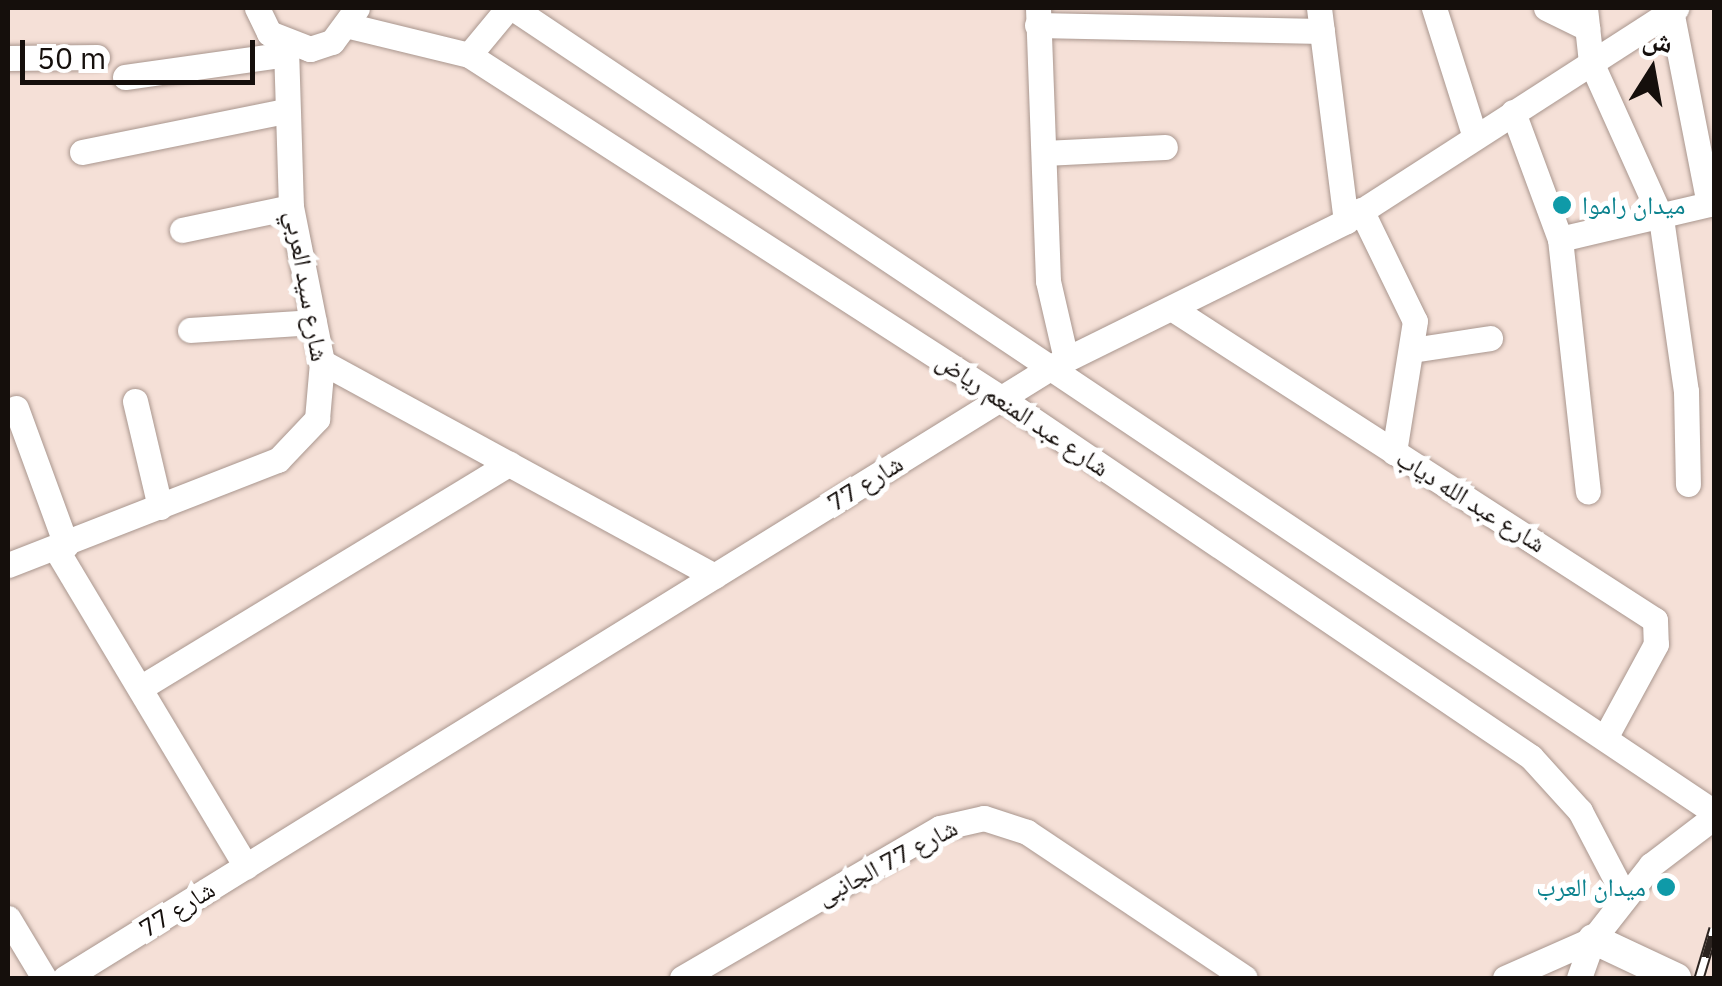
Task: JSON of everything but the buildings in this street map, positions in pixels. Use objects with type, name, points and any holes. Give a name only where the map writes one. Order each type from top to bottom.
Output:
[{"type":"street","points":[[256,8],[286,50]]},
{"type":"street","points":[[469,56],[510,8],[1060,362],[1714,814],[1625,897],[1593,939],[1580,978]]},
{"type":"street","points":[[1434,8],[1475,137]]},
{"type":"street","points":[[1546,8],[1586,18],[1591,62],[1660,218],[1686,391],[1688,484]]},
{"type":"street","points":[[1560,239],[1709,204],[1708,158],[1674,9]]},
{"type":"street","name":"شارع 77","points":[[65,978],[1060,362],[1176,311],[1354,215],[1674,9]]},
{"type":"street","points":[[1060,362],[1048,280],[1038,16],[1321,20],[1354,215],[1408,292],[1412,350],[1394,452]]},
{"type":"street","points":[[126,77],[310,49],[353,17]]},
{"type":"street","name":"شارع عبد المنعم رياض","points":[[353,17],[469,56],[1001,398],[1531,757],[1580,811],[1625,897]]},
{"type":"street","name":"شارع سيد العربي","points":[[8,564],[160,508],[300,443],[317,419],[322,362],[292,207],[285,111],[286,50]]},
{"type":"street","points":[[8,58],[97,57]]},
{"type":"street","points":[[82,152],[285,111]]},
{"type":"street","points":[[1514,112],[1560,239],[1588,491]]},
{"type":"street","points":[[1044,153],[1165,147]]},
{"type":"street","points":[[182,230],[292,207]]},
{"type":"street","name":"شارع عبد الله دياب","points":[[1176,311],[1655,620],[1656,644],[1605,738]]},
{"type":"street","points":[[190,330],[314,322]]},
{"type":"street","points":[[1412,350],[1490,338]]},
{"type":"street","points":[[322,362],[715,576]]},
{"type":"street","points":[[136,401],[160,508]]},
{"type":"street","points":[[16,408],[61,547],[246,866]]},
{"type":"street","points":[[140,688],[510,464]]},
{"type":"street","name":"شارع 77 الجانبى","points":[[682,978],[940,828],[984,818],[1027,832],[1245,978]]},
{"type":"street","points":[[8,918],[44,978]]},
{"type":"street","points":[[1505,978],[1593,939],[1676,978]]},
{"type":"railway","points":[[1699,978],[1714,928]]},
{"type":"place","name":"ميدان راموا","points":[[1562,205]]},
{"type":"place","name":"ميدان العرب","points":[[1666,887]]}]
